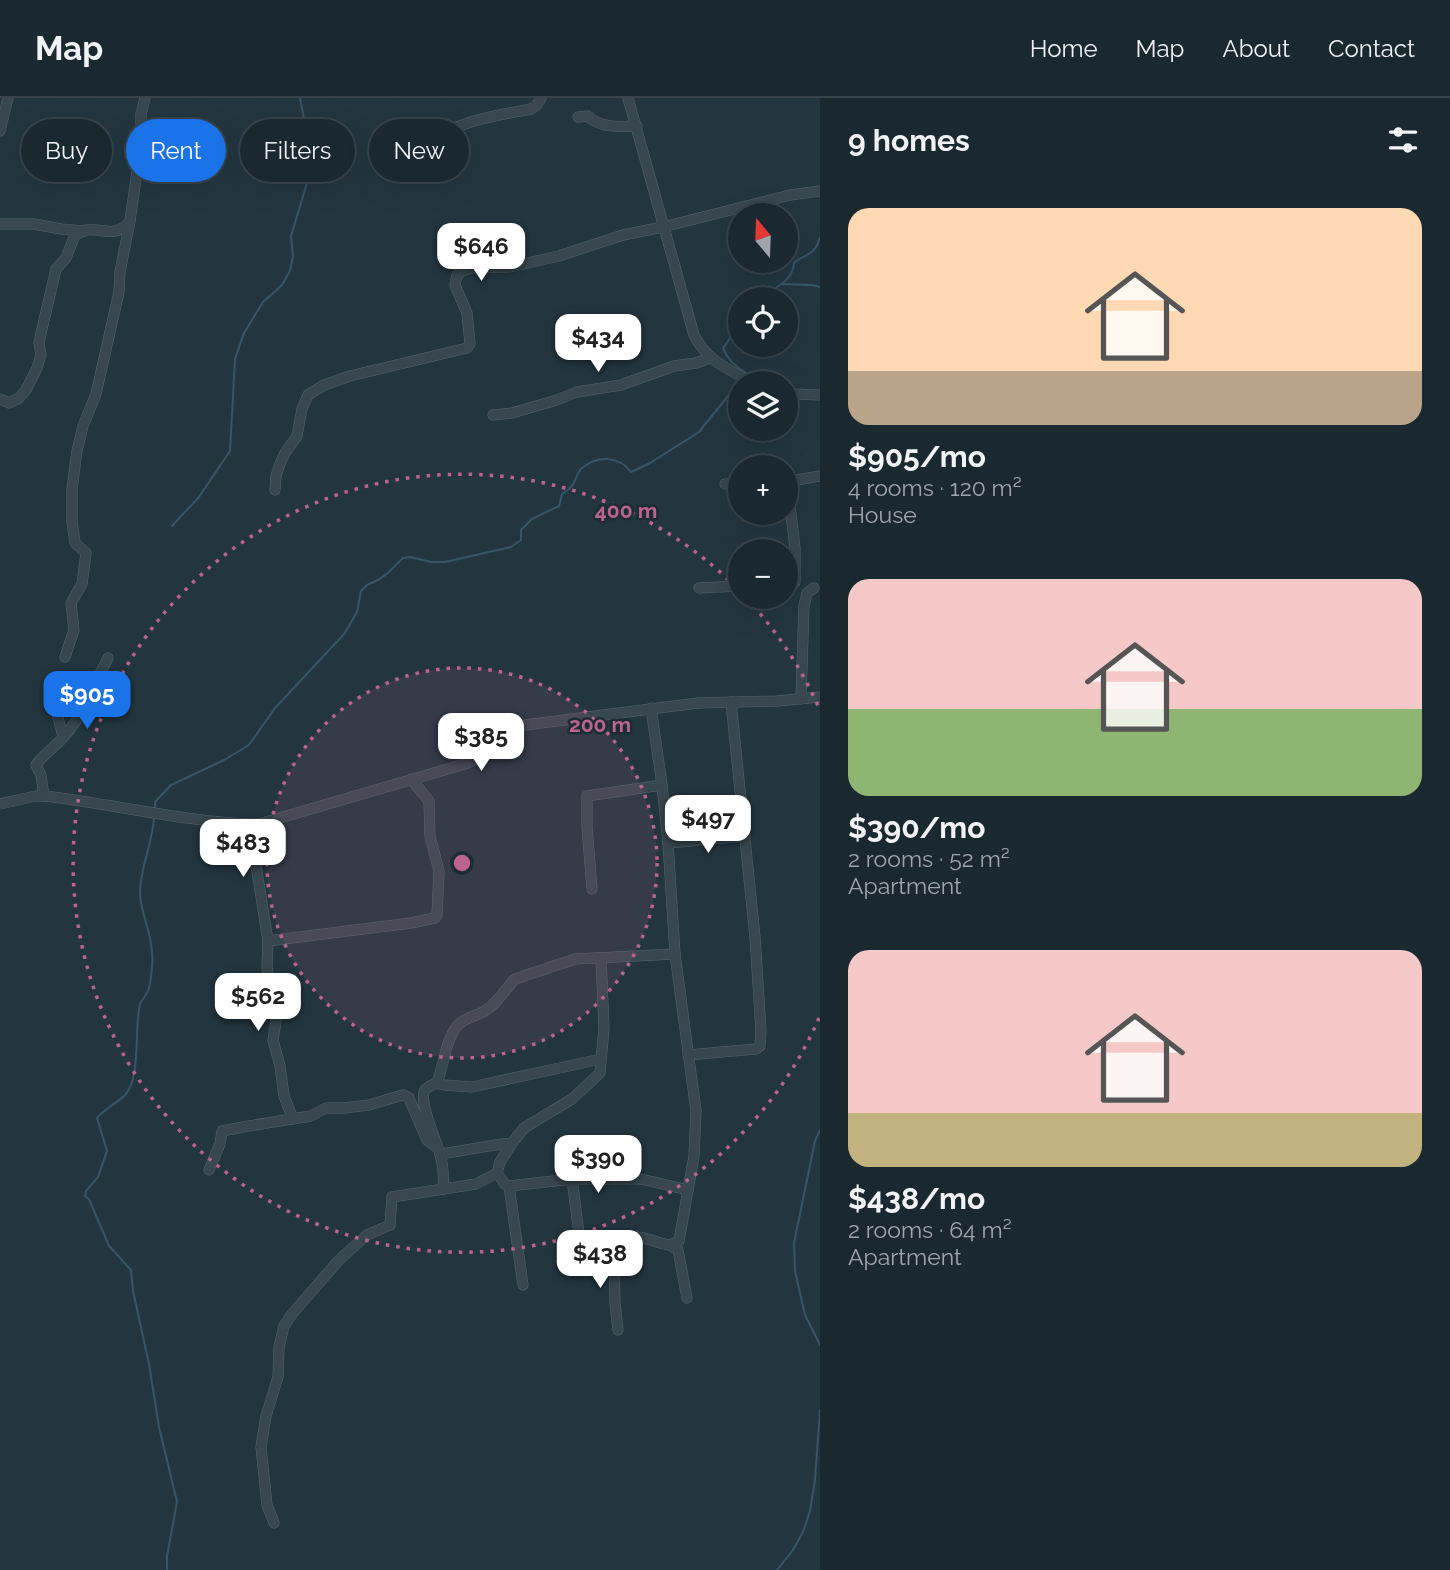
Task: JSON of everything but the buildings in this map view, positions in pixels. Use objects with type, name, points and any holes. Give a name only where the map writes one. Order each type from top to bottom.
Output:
[{"type":"street","points":[[0,131],[8,98]]},
{"type":"street","points":[[65,657],[74,630],[71,603],[82,584],[86,553],[75,543],[72,489],[75,460],[83,426],[96,394],[119,292],[145,98]]},
{"type":"street","points":[[469,122],[531,109],[541,98]]},
{"type":"street","points":[[628,98],[694,335],[710,358],[732,371]]},
{"type":"street","points":[[578,117],[588,116],[593,121],[623,127],[637,126]]},
{"type":"street","points":[[275,490],[280,464],[297,436],[302,409],[308,396],[324,385],[350,376],[467,348],[470,344],[467,313],[455,285],[457,275],[461,271],[471,268],[510,267],[559,256],[623,235],[663,228],[790,195],[819,192]]},
{"type":"street","points":[[0,224],[34,224],[61,229],[113,232],[125,227],[130,221]]},
{"type":"street","points":[[0,399],[9,403],[19,398],[30,383],[41,355],[39,343],[56,269],[66,258],[75,235],[85,231]]},
{"type":"street","points":[[493,415],[523,410],[577,392],[621,385],[674,366],[710,358]]},
{"type":"street","points":[[798,394],[820,395]]},
{"type":"street","points":[[798,480],[820,476]]},
{"type":"street","points":[[798,583],[817,587]]},
{"type":"street","points":[[699,588],[728,587]]},
{"type":"street","points":[[801,699],[804,606],[807,593],[817,587]]},
{"type":"street","points":[[44,796],[41,775],[36,765],[84,710],[89,699],[85,692],[97,680],[108,658]]},
{"type":"street","points":[[0,804],[44,796],[154,813],[259,824],[465,764],[485,755],[512,729],[525,725],[698,703],[777,701],[820,696]]},
{"type":"street","points":[[54,702],[63,737]]},
{"type":"street","points":[[688,1055],[756,1049],[760,1046],[756,951],[731,702]]},
{"type":"street","points":[[651,708],[668,843],[675,954],[696,1111],[694,1156],[676,1246],[687,1298]]},
{"type":"street","points":[[268,941],[435,918],[439,871],[430,836],[429,801],[411,779]]},
{"type":"street","points":[[592,889],[587,796],[662,785]]},
{"type":"street","points":[[259,824],[254,834],[255,859],[268,941],[267,966],[277,1015],[273,1040],[284,1096],[293,1119]]},
{"type":"street","points":[[668,843],[745,836]]},
{"type":"street","points":[[437,1083],[450,1037],[459,1023],[485,1011],[501,998],[515,979],[575,959],[675,954]]},
{"type":"street","points":[[497,1174],[500,1162],[524,1128],[572,1099],[600,1073],[604,1028],[601,958]]},
{"type":"street","points":[[443,1189],[439,1151],[425,1111],[423,1093],[427,1087],[437,1083],[472,1087],[601,1059]]},
{"type":"street","points":[[209,1170],[220,1144],[222,1131],[311,1116],[326,1108],[369,1105],[404,1095],[409,1098],[427,1140],[439,1151],[461,1152],[491,1144],[512,1143]]},
{"type":"street","points":[[497,1174],[509,1186],[572,1179],[641,1179],[688,1190]]},
{"type":"street","points":[[274,1523],[267,1505],[261,1447],[266,1416],[278,1377],[279,1347],[284,1326],[339,1260],[367,1235],[390,1225],[392,1197],[476,1184],[497,1174]]},
{"type":"street","points":[[572,1179],[579,1234],[587,1241],[608,1242],[623,1237],[638,1237],[676,1246]]},
{"type":"street","points":[[509,1186],[523,1285]]},
{"type":"street","points":[[608,1242],[614,1256],[618,1330]]},
{"type":"waterway","points":[[172,526],[199,497],[230,451],[235,359],[244,333],[263,302],[282,285],[290,271],[293,256],[291,236],[307,183],[309,164],[300,142],[304,125],[300,98]]},
{"type":"waterway","points":[[778,287],[790,276],[794,263],[812,252],[820,237]]},
{"type":"waterway","points":[[783,284],[820,287]]},
{"type":"waterway","points":[[728,341],[723,348],[729,360],[743,371]]},
{"type":"waterway","points":[[155,808],[155,802],[171,785],[249,745],[275,708],[345,633],[357,612],[361,591],[389,572],[403,558],[445,562],[511,547],[521,540],[521,530],[532,519],[559,506],[562,494],[573,485],[582,468],[601,459],[621,463],[631,472],[650,463],[699,432],[728,396]]},
{"type":"waterway","points":[[154,817],[140,891],[141,906],[150,937],[152,967],[149,988],[138,1014],[134,1075],[126,1094],[97,1118],[107,1151],[98,1177],[85,1196],[89,1199],[109,1246],[131,1270],[159,1427],[177,1502],[167,1570]]},
{"type":"waterway","points":[[820,1130],[815,1141],[794,1243],[795,1271],[805,1315],[820,1345]]},
{"type":"waterway","points":[[777,1570],[793,1550],[810,1511],[820,1410]]}]
